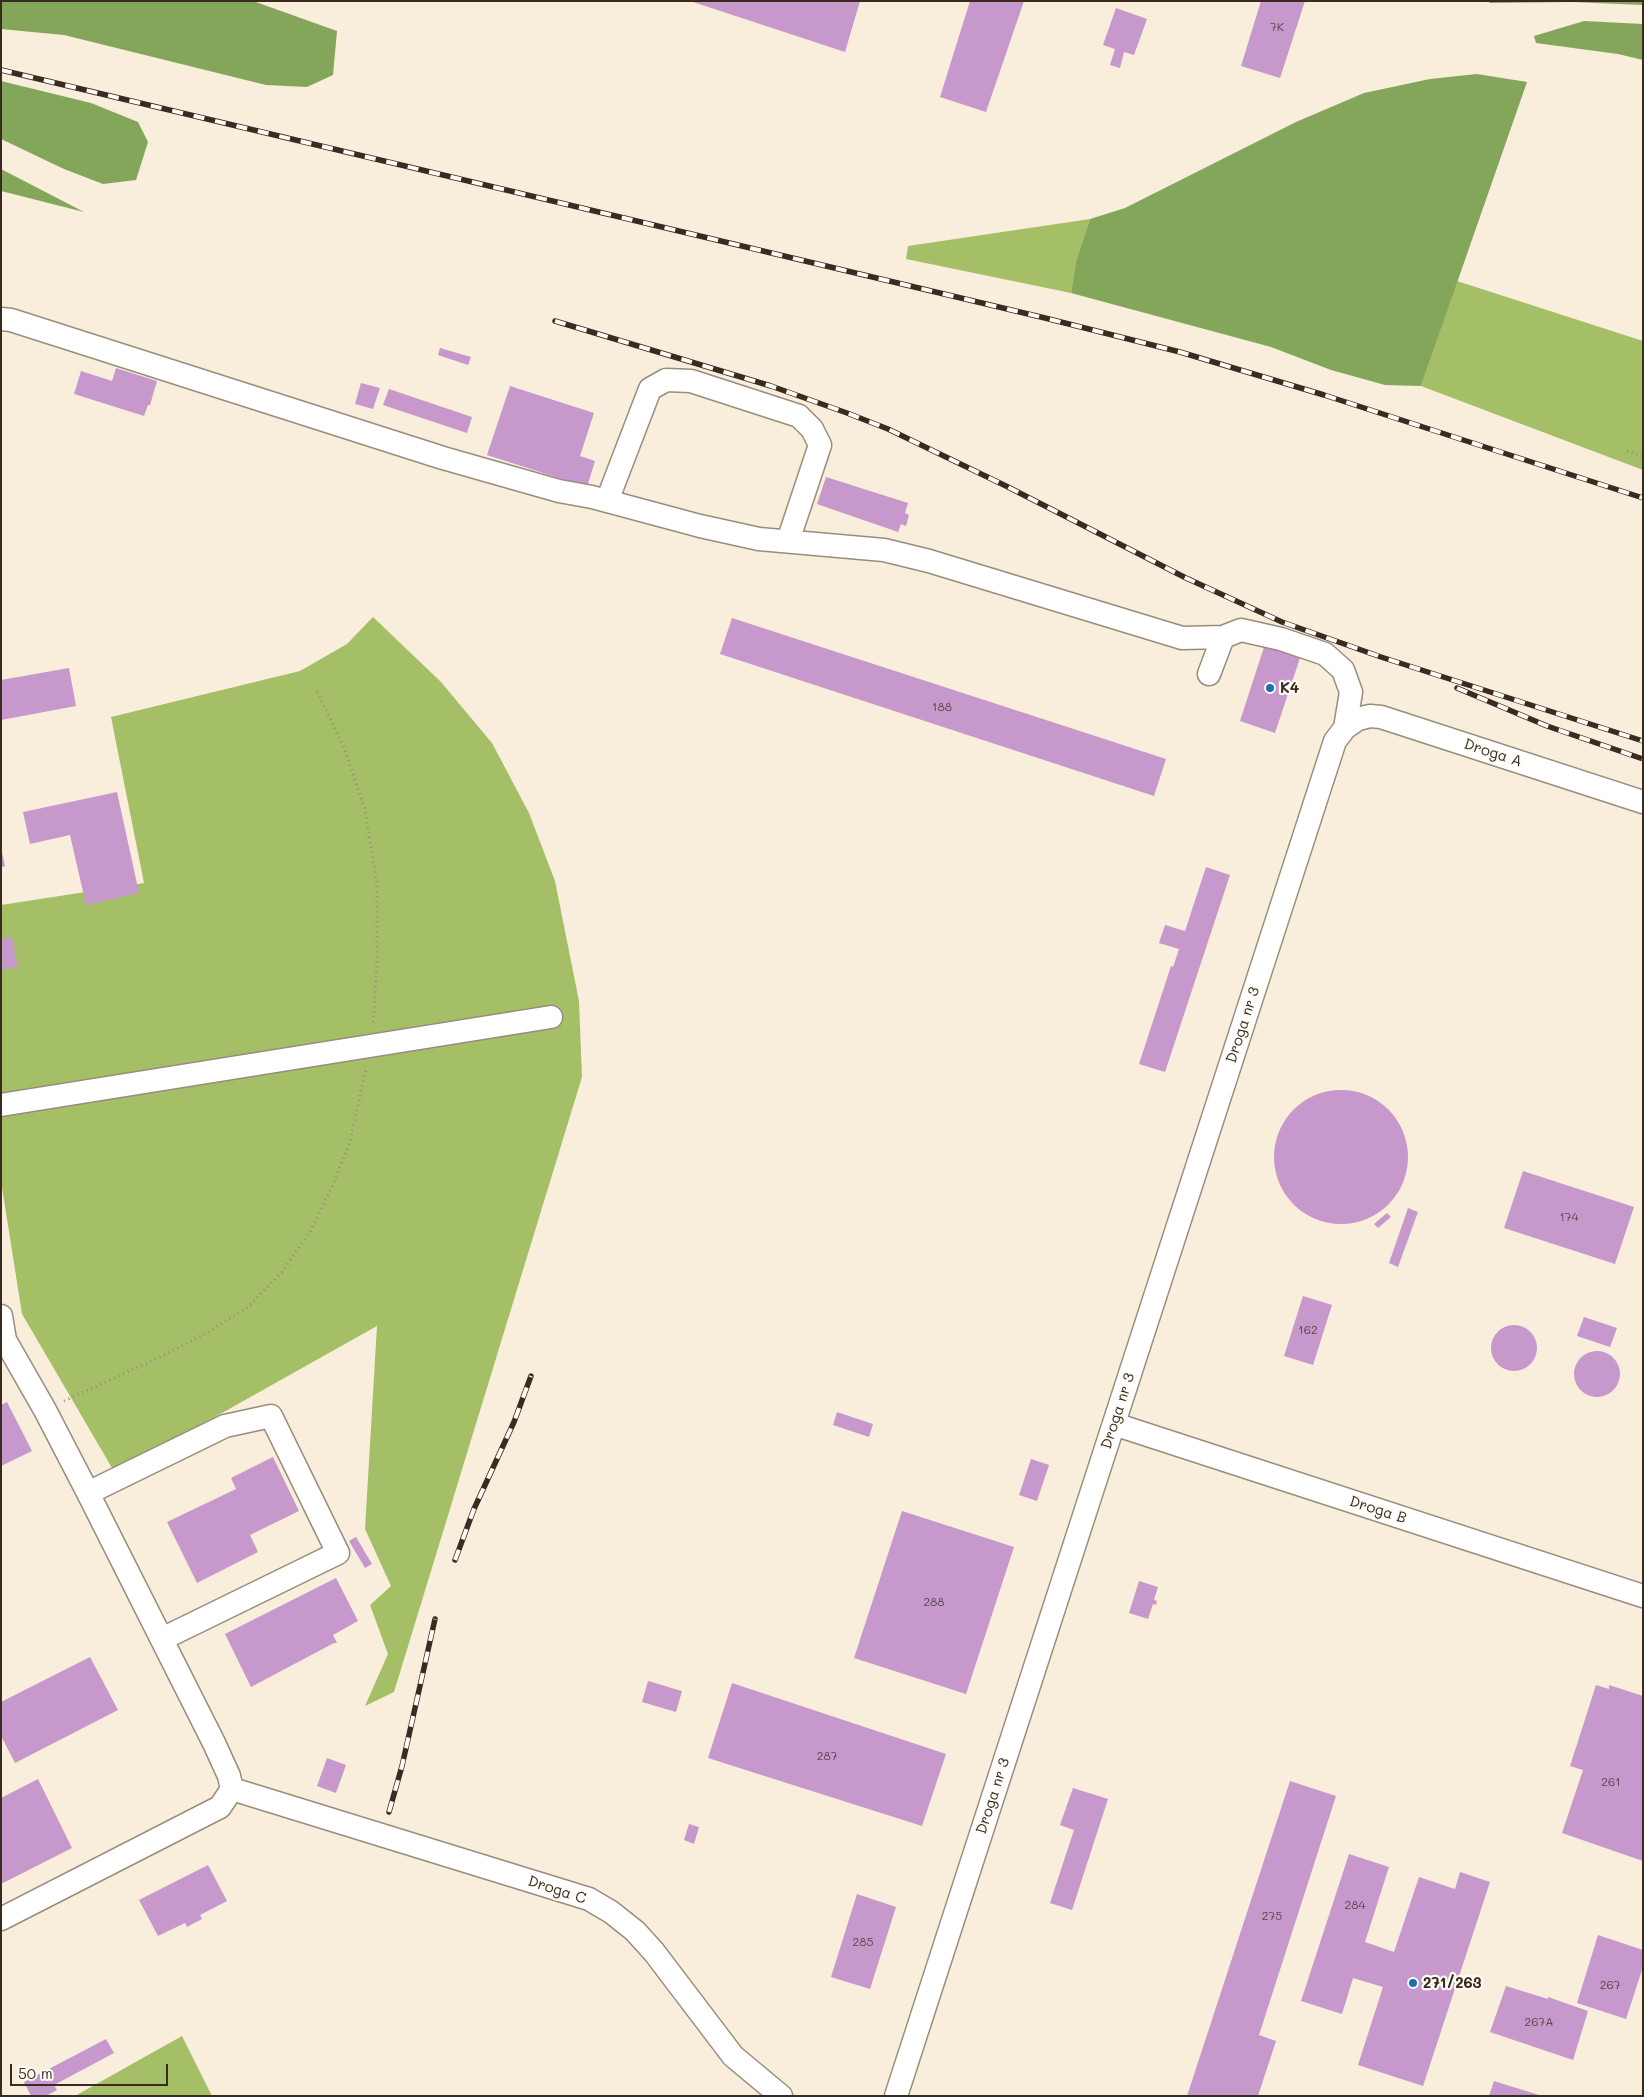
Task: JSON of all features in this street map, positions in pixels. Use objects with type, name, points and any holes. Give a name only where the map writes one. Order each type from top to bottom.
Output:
[{"type":"street","points":[[1,319],[11,320],[442,458],[559,491],[759,539],[884,550],[929,561],[1182,638],[1223,637],[1241,630],[1282,640],[1325,654],[1343,670],[1351,692],[1345,728]]},
{"type":"street","points":[[607,501],[650,389],[666,380],[691,381],[799,416],[812,429],[820,445],[788,541]]},
{"type":"street","points":[[1209,674],[1223,637]]},
{"type":"street","name":"Droga A","points":[[1345,728],[1358,719],[1370,716],[1381,717],[1643,802]]},
{"type":"street","name":"Droga nr 3","points":[[896,2096],[1335,741],[1345,728]]},
{"type":"street","points":[[1,1105],[551,1017]]},
{"type":"street","points":[[1,1316],[3,1340],[45,1410],[88,1493],[214,1743],[229,1776],[232,1789],[220,1807],[1,1919]]},
{"type":"street","points":[[88,1493],[225,1426],[271,1416],[338,1553],[162,1639]]},
{"type":"street","name":"Droga B","points":[[1114,1424],[1643,1596]]},
{"type":"street","name":"Droga C","points":[[232,1789],[588,1899],[611,1912],[634,1931],[654,1952],[733,2056],[782,2096]]},
{"type":"path","points":[[1627,451],[1643,456]]},
{"type":"path","points":[[45,1410],[158,1358],[205,1334],[248,1307],[282,1272],[310,1232],[333,1185],[350,1142],[371,1045],[377,962],[377,885],[365,810],[344,747],[317,692]]},
{"type":"green space","points":[[1,1],[253,1],[337,31],[333,75],[307,87],[266,85],[64,35],[1,29]]},
{"type":"green space","points":[[1491,1],[1643,1],[1643,5],[1572,2],[1489,3]]},
{"type":"green space","points":[[1584,21],[1643,24],[1643,60],[1618,54],[1536,43],[1534,36]]},
{"type":"green space","points":[[1477,74],[1527,82],[1421,386],[1385,385],[1331,370],[1271,347],[1071,293],[1076,261],[1090,219],[1125,208],[1296,122],[1364,93],[1430,79]]},
{"type":"green space","points":[[1,81],[91,103],[138,122],[148,142],[136,180],[103,184],[64,169],[1,139]]},
{"type":"green space","points":[[1,169],[84,212],[1,191]]},
{"type":"green space","points":[[1090,219],[1076,261],[1071,293],[906,259],[908,246]]},
{"type":"green space","points":[[1457,281],[1643,341],[1643,470],[1421,386]]},
{"type":"green space","points":[[373,617],[441,682],[492,743],[529,813],[555,881],[579,1001],[582,1077],[394,1692],[365,1706],[388,1654],[370,1605],[391,1586],[365,1529],[377,1326],[115,1473],[22,1314],[1,1181],[1,905],[144,883],[111,717],[300,671],[347,644]]},
{"type":"green space","points":[[182,2036],[212,2096],[75,2096]]},
{"type":"building","points":[[690,1],[860,1],[845,52]]},
{"type":"building","points":[[970,1],[1024,1],[986,112],[940,97]]},
{"type":"building","points":[[1261,1],[1305,1],[1280,78],[1241,66]]},
{"type":"building","points":[[1116,8],[1147,19],[1134,55],[1124,52],[1120,68],[1110,65],[1115,49],[1103,45]]},
{"type":"building","points":[[440,348],[471,357],[468,365],[438,355]]},
{"type":"building","points":[[116,368],[157,381],[150,405],[148,405],[144,416],[74,394],[81,371],[112,381]]},
{"type":"building","points":[[361,383],[380,388],[373,409],[355,404]]},
{"type":"building","points":[[510,386],[594,413],[580,456],[595,461],[587,487],[487,455]]},
{"type":"building","points":[[389,389],[472,417],[467,433],[383,405]]},
{"type":"building","points":[[826,477],[908,503],[905,513],[909,515],[906,526],[901,524],[898,532],[817,504]]},
{"type":"building","points":[[732,618],[1166,759],[1154,796],[720,654]]},
{"type":"building","name":"K4","points":[[1265,644],[1301,655],[1275,733],[1240,721]]},
{"type":"building","points":[[69,668],[76,706],[1,720],[1,680]]},
{"type":"building","points":[[117,792],[139,893],[86,905],[70,835],[30,844],[23,812]]},
{"type":"building","points":[[1,848],[5,866],[1,867]]},
{"type":"building","points":[[1206,867],[1230,875],[1165,1072],[1139,1064],[1171,966],[1173,967],[1179,949],[1159,943],[1165,925],[1185,931]]},
{"type":"building","points":[[12,937],[18,967],[1,970],[1,939]]},
{"type":"building","points":[[1341,1090],[1367,1095],[1378,1101],[1388,1110],[1397,1120],[1403,1131],[1408,1157],[1403,1183],[1397,1194],[1388,1204],[1378,1213],[1367,1219],[1341,1224],[1315,1219],[1304,1213],[1294,1204],[1285,1194],[1279,1183],[1274,1157],[1279,1131],[1285,1120],[1294,1110],[1304,1101],[1315,1095]]},
{"type":"building","points":[[1523,1171],[1634,1207],[1615,1264],[1504,1228]]},
{"type":"building","points":[[1408,1208],[1418,1212],[1398,1267],[1389,1263]]},
{"type":"building","points":[[1387,1213],[1391,1217],[1378,1228],[1374,1224]]},
{"type":"building","points":[[1303,1296],[1332,1305],[1313,1365],[1284,1356]]},
{"type":"building","points":[[1584,1317],[1617,1328],[1610,1347],[1577,1336]]},
{"type":"building","points":[[1514,1325],[1527,1329],[1533,1335],[1537,1348],[1533,1361],[1527,1367],[1514,1371],[1501,1367],[1495,1361],[1491,1348],[1495,1335],[1501,1329]]},
{"type":"building","points":[[1597,1351],[1610,1355],[1616,1361],[1620,1374],[1616,1387],[1610,1393],[1597,1397],[1584,1393],[1578,1387],[1574,1374],[1578,1361],[1584,1355]]},
{"type":"building","points":[[7,1402],[32,1451],[1,1466],[1,1405]]},
{"type":"building","points":[[837,1412],[873,1424],[869,1437],[833,1425]]},
{"type":"building","points":[[273,1457],[299,1511],[250,1535],[258,1552],[197,1583],[167,1522],[236,1489],[231,1478]]},
{"type":"building","points":[[1031,1459],[1049,1465],[1037,1501],[1019,1495]]},
{"type":"building","points":[[902,1511],[1014,1547],[966,1694],[854,1658]]},
{"type":"building","points":[[356,1537],[372,1564],[365,1568],[349,1541]]},
{"type":"building","points":[[336,1578],[358,1621],[333,1635],[337,1643],[251,1687],[225,1634]]},
{"type":"building","points":[[1139,1581],[1158,1587],[1154,1600],[1157,1601],[1156,1605],[1153,1604],[1148,1619],[1129,1613]]},
{"type":"building","points":[[90,1657],[118,1710],[15,1763],[1,1736],[1,1702]]},
{"type":"building","points":[[648,1681],[682,1691],[676,1712],[642,1702]]},
{"type":"building","points":[[732,1683],[946,1754],[922,1826],[708,1758]]},
{"type":"building","points":[[1596,1685],[1609,1689],[1609,1685],[1643,1696],[1643,1861],[1562,1833],[1583,1770],[1570,1766]]},
{"type":"building","points":[[327,1758],[346,1765],[336,1793],[317,1786]]},
{"type":"building","points":[[38,1779],[72,1848],[1,1884],[1,1798]]},
{"type":"building","points":[[1290,1781],[1336,1796],[1259,2035],[1276,2041],[1258,2096],[1187,2096]]},
{"type":"building","points":[[1073,1788],[1108,1799],[1072,1910],[1050,1903],[1074,1830],[1060,1825]]},
{"type":"building","points":[[689,1824],[699,1827],[694,1844],[684,1840]]},
{"type":"building","name":"271/263","points":[[1349,1854],[1389,1867],[1365,1942],[1394,1952],[1419,1877],[1455,1889],[1460,1872],[1490,1882],[1423,2086],[1358,2065],[1383,1987],[1353,1978],[1342,2014],[1301,2001]]},
{"type":"building","points":[[208,1865],[227,1901],[200,1915],[202,1919],[187,1927],[185,1923],[158,1936],[139,1900]]},
{"type":"building","points":[[857,1894],[896,1907],[870,1989],[831,1977]]},
{"type":"building","points":[[1598,1935],[1643,1950],[1643,1967],[1626,2019],[1577,2003]]},
{"type":"building","points":[[1506,1986],[1548,1999],[1548,1997],[1588,2011],[1573,2060],[1490,2032]]},
{"type":"building","points":[[106,2039],[114,2053],[54,2085],[57,2090],[46,2096],[31,2096],[24,2082]]},
{"type":"building","points":[[1494,2081],[1539,2095],[1539,2096],[1489,2096]]},
{"type":"railway","points":[[1,70],[1045,318],[1180,352],[1324,395],[1643,498]]},
{"type":"railway","points":[[555,321],[771,386],[847,413],[888,429],[1006,486],[1186,578],[1282,622],[1381,657],[1643,741]]},
{"type":"railway","points":[[1457,688],[1547,726],[1643,759]]},
{"type":"railway","points":[[455,1560],[474,1509],[514,1422],[531,1376]]},
{"type":"railway","points":[[389,1812],[402,1766],[435,1619]]},
{"type":"place","name":"K4","points":[[1270,688]]},
{"type":"place","name":"271/263","points":[[1413,1983]]}]
